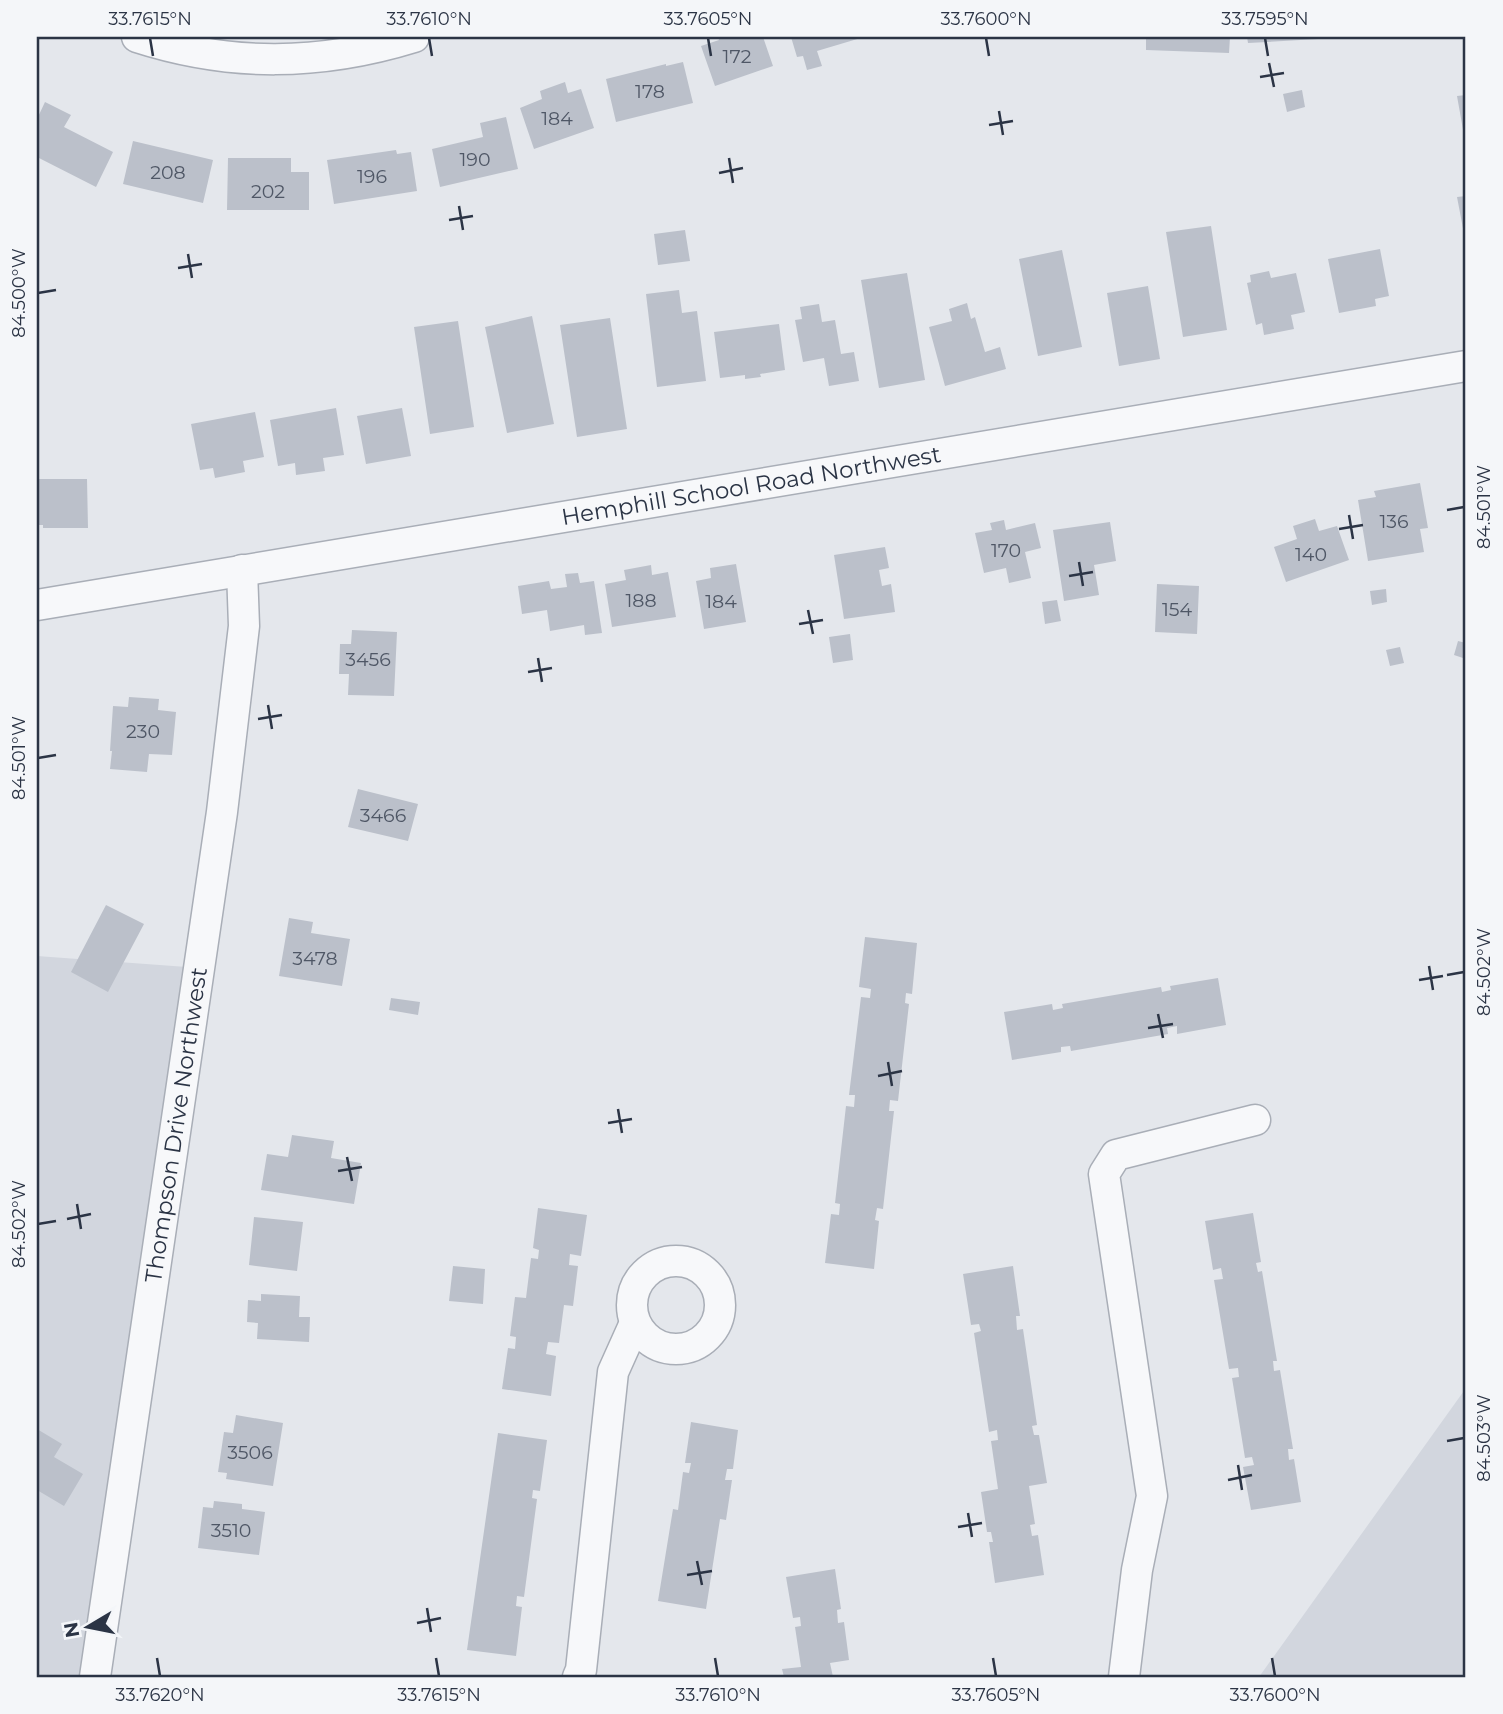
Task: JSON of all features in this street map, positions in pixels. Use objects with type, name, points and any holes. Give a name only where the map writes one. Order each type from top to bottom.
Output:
[{"type":"street","points":[[137,37],[167,47],[226,57],[286,60],[345,54],[414,37]]},
{"type":"street","name":"Hemphill School Road Northwest","points":[[37,605],[1466,366]]},
{"type":"street","name":"Thompson Drive Northwest","points":[[95,1677],[222,812],[244,626],[242,570]]},
{"type":"street","points":[[1124,1677],[1137,1570],[1152,1496],[1104,1174],[1116,1155],[1255,1121]]},
{"type":"street","points":[[578,1677],[581,1670],[613,1372],[635,1323]]},
{"type":"shaded area","points":[[37,956],[214,969],[91,1677],[37,1677]]},
{"type":"shaded area","points":[[1466,1388],[1466,1677],[1259,1677]]},
{"type":"building","points":[[718,37],[763,37],[773,66],[715,86],[701,46],[719,40]]},
{"type":"building","points":[[791,37],[864,37],[817,51],[822,66],[807,70],[803,56],[797,57]]},
{"type":"building","points":[[1146,37],[1230,37],[1229,53],[1146,50]]},
{"type":"building","points":[[1247,37],[1318,37],[1318,39],[1248,43]]},
{"type":"building","points":[[683,62],[693,103],[616,122],[606,79]]},
{"type":"building","points":[[565,82],[568,93],[581,89],[594,128],[534,149],[520,108],[542,99],[540,91]]},
{"type":"building","points":[[1302,90],[1305,107],[1287,112],[1283,94]]},
{"type":"building","points":[[1466,95],[1466,141],[1465,141],[1457,96]]},
{"type":"building","points":[[45,102],[71,115],[64,127],[113,152],[96,187],[37,157],[37,119]]},
{"type":"building","points":[[506,117],[518,169],[440,187],[432,149],[483,137],[480,123]]},
{"type":"building","points":[[133,141],[213,160],[203,203],[123,184]]},
{"type":"building","points":[[396,150],[397,154],[411,152],[417,191],[334,204],[327,160]]},
{"type":"building","points":[[228,158],[291,158],[291,172],[309,172],[309,210],[227,210]]},
{"type":"building","points":[[1466,196],[1466,239],[1465,239],[1457,197]]},
{"type":"building","points":[[1211,226],[1227,330],[1183,337],[1166,232]]},
{"type":"building","points":[[685,230],[690,261],[658,265],[654,234]]},
{"type":"building","points":[[1380,249],[1389,296],[1375,299],[1376,306],[1339,313],[1328,259]]},
{"type":"building","points":[[1062,250],[1082,347],[1038,356],[1019,259]]},
{"type":"building","points":[[1269,271],[1271,278],[1296,273],[1305,312],[1291,315],[1294,329],[1264,335],[1262,323],[1256,325],[1247,283],[1251,282],[1250,275]]},
{"type":"building","points":[[907,273],[925,380],[879,388],[861,280]]},
{"type":"building","points":[[1148,286],[1160,359],[1119,366],[1107,293]]},
{"type":"building","points":[[679,290],[682,313],[697,311],[706,381],[657,387],[646,294]]},
{"type":"building","points":[[967,303],[971,319],[975,317],[985,352],[1000,347],[1006,369],[945,386],[929,327],[952,321],[949,309]]},
{"type":"building","points":[[819,304],[822,322],[835,320],[841,354],[854,352],[859,381],[829,386],[824,358],[803,362],[795,320],[802,319],[800,307]]},
{"type":"building","points":[[532,316],[554,424],[507,433],[485,327]]},
{"type":"building","points":[[610,318],[627,429],[577,437],[560,325]]},
{"type":"building","points":[[458,321],[474,427],[430,434],[414,327]]},
{"type":"building","points":[[779,324],[785,370],[745,379],[745,375],[720,378],[714,332]]},
{"type":"building","points":[[336,408],[344,455],[323,458],[325,471],[296,475],[295,463],[278,466],[270,420]]},
{"type":"building","points":[[402,408],[411,456],[366,464],[357,416]]},
{"type":"building","points":[[255,412],[264,457],[243,461],[245,472],[215,478],[213,468],[200,470],[191,424]]},
{"type":"building","points":[[37,479],[87,479],[88,528],[43,528],[43,525],[37,525]]},
{"type":"building","points":[[1420,483],[1428,528],[1420,529],[1424,552],[1368,561],[1358,500],[1376,497],[1374,491]]},
{"type":"building","points":[[1315,519],[1319,531],[1337,526],[1349,560],[1286,582],[1274,547],[1297,539],[1293,526]]},
{"type":"building","points":[[1004,520],[1006,530],[1035,523],[1041,548],[1025,552],[1031,578],[1009,583],[1006,568],[984,573],[975,533],[992,530],[990,523]]},
{"type":"building","points":[[1110,522],[1116,561],[1094,565],[1099,595],[1064,601],[1053,530]]},
{"type":"building","points":[[885,547],[889,568],[879,570],[882,586],[891,584],[895,612],[844,619],[834,555]]},
{"type":"building","points":[[736,564],[746,622],[704,629],[696,581],[711,578],[710,568]]},
{"type":"building","points":[[651,565],[652,575],[668,572],[676,617],[612,627],[605,584],[626,580],[624,570]]},
{"type":"building","points":[[578,573],[580,583],[594,581],[602,633],[585,635],[584,625],[550,631],[547,610],[522,614],[518,586],[549,581],[551,589],[567,587],[565,574]]},
{"type":"building","points":[[1157,584],[1199,586],[1197,634],[1155,632]]},
{"type":"building","points":[[1386,589],[1387,602],[1372,605],[1370,591]]},
{"type":"building","points":[[1057,600],[1061,621],[1045,624],[1042,602]]},
{"type":"building","points":[[352,630],[397,632],[394,696],[348,695],[349,674],[339,674],[340,644],[351,644]]},
{"type":"building","points":[[850,634],[853,660],[833,663],[829,637]]},
{"type":"building","points":[[1458,641],[1466,643],[1466,659],[1454,655]]},
{"type":"building","points":[[1400,647],[1404,663],[1390,666],[1386,650]]},
{"type":"building","points":[[129,697],[159,699],[158,710],[176,712],[172,755],[149,754],[147,772],[110,769],[113,706],[128,707]]},
{"type":"building","points":[[358,789],[418,804],[408,841],[348,827]]},
{"type":"building","points":[[106,905],[144,924],[108,992],[71,972]]},
{"type":"building","points":[[289,918],[313,922],[311,933],[350,939],[342,986],[279,976]]},
{"type":"building","points":[[865,937],[917,943],[912,994],[906,993],[905,1003],[909,1004],[898,1101],[890,1100],[889,1111],[894,1111],[883,1209],[877,1208],[875,1220],[879,1221],[874,1269],[825,1263],[831,1214],[839,1215],[840,1204],[835,1203],[846,1106],[854,1107],[855,1095],[849,1095],[861,997],[870,998],[871,989],[859,987]]},
{"type":"building","points":[[1218,978],[1226,1025],[1177,1034],[1177,1026],[1167,1028],[1168,1034],[1071,1051],[1070,1046],[1061,1047],[1061,1052],[1012,1060],[1004,1012],[1052,1004],[1053,1010],[1063,1008],[1062,1004],[1161,987],[1162,992],[1171,990],[1170,986]]},
{"type":"building","points":[[391,998],[420,1002],[418,1015],[389,1010]]},
{"type":"building","points":[[292,1135],[334,1141],[331,1158],[361,1163],[354,1204],[261,1190],[267,1154],[288,1157]]},
{"type":"building","points":[[538,1208],[587,1215],[581,1256],[570,1254],[569,1265],[578,1266],[573,1306],[564,1305],[559,1343],[548,1342],[546,1354],[556,1356],[551,1396],[502,1389],[508,1348],[515,1349],[516,1337],[510,1336],[515,1297],[526,1298],[531,1258],[538,1259],[539,1250],[533,1248]]},
{"type":"building","points":[[1253,1213],[1261,1262],[1256,1263],[1258,1272],[1262,1271],[1277,1361],[1273,1361],[1274,1371],[1280,1370],[1293,1449],[1288,1449],[1289,1460],[1294,1459],[1301,1502],[1251,1510],[1243,1467],[1254,1465],[1252,1457],[1245,1458],[1232,1378],[1239,1377],[1238,1368],[1229,1369],[1214,1280],[1223,1279],[1221,1268],[1213,1270],[1205,1221]]},
{"type":"building","points":[[254,1217],[303,1222],[297,1271],[249,1265]]},
{"type":"building","points":[[453,1266],[485,1269],[483,1304],[449,1301]]},
{"type":"building","points":[[1013,1266],[1020,1316],[1016,1316],[1017,1330],[1023,1329],[1037,1425],[1032,1426],[1034,1435],[1039,1435],[1047,1483],[1029,1486],[1035,1524],[1030,1525],[1032,1536],[1038,1535],[1044,1575],[995,1583],[989,1542],[993,1542],[991,1532],[987,1532],[981,1492],[998,1489],[991,1441],[998,1440],[997,1430],[989,1432],[974,1333],[981,1331],[979,1324],[971,1325],[963,1274]]},
{"type":"building","points":[[261,1294],[300,1296],[299,1317],[310,1317],[309,1342],[257,1339],[258,1323],[247,1322],[248,1300],[261,1301]]},
{"type":"building","points":[[236,1415],[283,1423],[273,1486],[226,1479],[227,1473],[218,1472],[224,1432],[233,1433]]},
{"type":"building","points":[[691,1422],[738,1430],[733,1469],[727,1469],[725,1480],[732,1480],[726,1520],[720,1519],[706,1609],[658,1601],[673,1509],[678,1510],[683,1472],[689,1473],[691,1463],[685,1463]]},
{"type":"building","points":[[37,1429],[62,1444],[54,1457],[83,1474],[64,1506],[37,1490]]},
{"type":"building","points":[[498,1433],[547,1440],[540,1491],[533,1490],[532,1498],[537,1499],[524,1597],[517,1596],[516,1606],[522,1607],[516,1656],[467,1650]]},
{"type":"building","points":[[214,1501],[242,1504],[242,1509],[265,1512],[259,1555],[198,1548],[203,1507],[213,1508]]},
{"type":"building","points":[[835,1569],[841,1609],[837,1610],[838,1623],[844,1622],[849,1660],[830,1663],[833,1677],[784,1677],[782,1669],[801,1667],[795,1627],[801,1626],[800,1617],[793,1618],[786,1577]]}]
